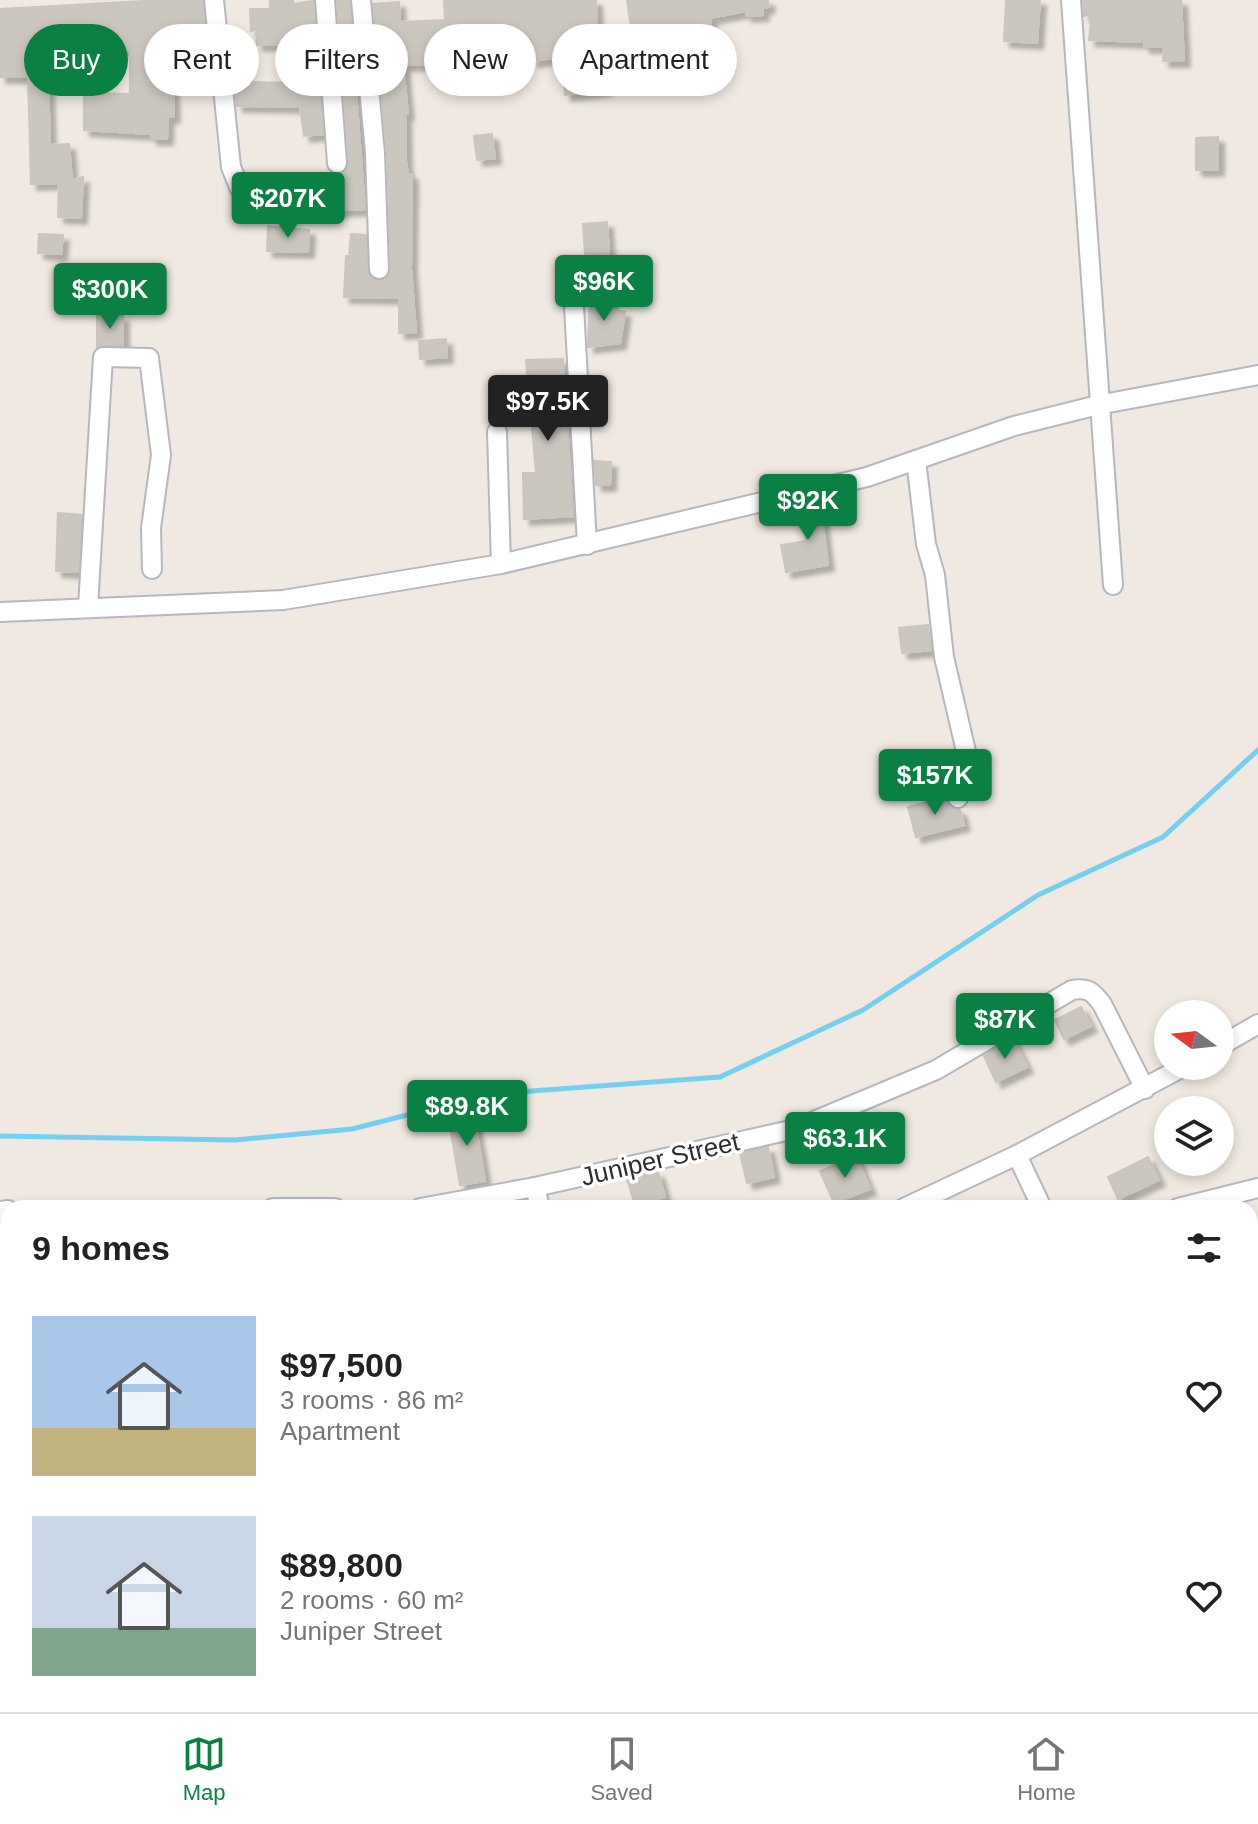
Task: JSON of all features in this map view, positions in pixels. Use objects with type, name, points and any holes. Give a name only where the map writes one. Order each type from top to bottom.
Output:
[{"type":"street","points":[[214,0],[231,167],[240,189],[256,201]]},
{"type":"street","points":[[325,0],[337,163]]},
{"type":"street","points":[[361,0],[375,153],[379,269]]},
{"type":"street","points":[[1071,0],[1113,585]]},
{"type":"street","points":[[574,306],[587,545]]},
{"type":"street","points":[[88,607],[103,357],[149,358],[161,455],[151,528],[152,569]]},
{"type":"street","points":[[0,612],[283,600],[501,564],[867,477],[1014,426],[1098,405],[1258,375]]},
{"type":"street","points":[[497,432],[501,564]]},
{"type":"street","points":[[916,460],[926,544],[935,575],[944,657],[968,760],[958,798]]},
{"type":"street","name":"Juniper Street","points":[[464,1200],[795,1129],[936,1070],[1072,990],[1083,988],[1093,992],[1102,1004],[1145,1089]]},
{"type":"street","points":[[1234,1038],[1258,1024]]},
{"type":"street","points":[[921,1200],[1017,1155],[1161,1080]]},
{"type":"street","points":[[1017,1155],[1038,1200]]},
{"type":"street","points":[[535,1187],[538,1200]]},
{"type":"street","points":[[1210,1200],[1258,1188]]},
{"type":"building","points":[[202,0],[204,24],[144,24],[144,96],[173,96],[174,117],[168,117],[167,139],[151,139],[151,134],[84,130],[84,96],[130,94],[128,24],[24,24],[24,77],[0,77],[0,9]]},
{"type":"building","points":[[270,0],[293,0],[293,4],[313,1],[315,24],[275,24],[275,44],[259,45],[259,24],[251,24],[250,9],[270,9]]},
{"type":"building","points":[[337,0],[349,0],[351,24],[339,24]]},
{"type":"building","points":[[444,0],[596,0],[597,24],[552,24],[552,58],[536,60],[536,24],[424,24],[424,64],[408,65],[408,24],[375,24],[373,4],[399,2],[400,22],[445,20]]},
{"type":"building","points":[[627,0],[768,0],[769,7],[763,8],[763,15],[746,16],[746,11],[710,18],[710,24],[630,24]]},
{"type":"building","points":[[1006,0],[1040,0],[1037,43],[1004,41]]},
{"type":"building","points":[[1083,0],[1181,0],[1184,61],[1163,61],[1164,47],[1144,47],[1144,42],[1089,40],[1092,14],[1084,16]]},
{"type":"building","points":[[259,82],[275,83],[275,96],[320,96],[323,134],[304,136],[300,107],[237,106],[236,96],[259,96]]},
{"type":"building","points":[[29,96],[48,96],[50,145],[69,144],[72,180],[83,177],[81,218],[58,217],[59,183],[31,184]]},
{"type":"building","points":[[344,96],[356,96],[365,209],[311,212],[312,187],[343,188],[342,174],[349,163]]},
{"type":"building","points":[[382,96],[406,96],[406,161],[408,174],[412,174],[411,268],[416,332],[399,333],[399,298],[344,297],[346,256],[349,256],[351,234],[366,235],[367,269],[373,279],[385,280],[391,269]]},
{"type":"building","points":[[492,134],[495,158],[477,160],[474,136]]},
{"type":"building","points":[[1218,137],[1218,170],[1196,170],[1196,138]]},
{"type":"building","points":[[607,222],[609,253],[585,254],[583,224]]},
{"type":"building","points":[[268,226],[309,230],[308,252],[267,251]]},
{"type":"building","points":[[39,234],[63,235],[61,254],[38,253]]},
{"type":"building","points":[[590,297],[611,297],[612,309],[625,312],[620,343],[588,347]]},
{"type":"building","points":[[97,315],[123,316],[123,345],[97,347]]},
{"type":"building","points":[[446,339],[447,357],[420,359],[419,341]]},
{"type":"building","points":[[563,359],[573,516],[524,519],[523,473],[536,473],[526,360]]},
{"type":"building","points":[[594,461],[611,462],[610,485],[596,485]]},
{"type":"building","points":[[820,501],[828,565],[786,572],[781,545],[806,541],[799,506]]},
{"type":"building","points":[[58,513],[82,515],[78,572],[56,571]]},
{"type":"building","points":[[928,625],[931,650],[902,653],[899,628]]},
{"type":"building","points":[[946,797],[950,807],[960,810],[964,825],[916,837],[908,807]]},
{"type":"building","points":[[1081,1007],[1091,1026],[1064,1039],[1055,1020]]},
{"type":"building","points":[[1013,1039],[1027,1067],[996,1082],[984,1056]]},
{"type":"building","points":[[473,1110],[485,1181],[460,1185],[448,1115]]},
{"type":"building","points":[[768,1147],[774,1177],[747,1183],[740,1153]]},
{"type":"building","points":[[856,1156],[870,1189],[842,1200],[833,1200],[820,1171]]},
{"type":"building","points":[[1148,1157],[1154,1176],[1159,1180],[1118,1199],[1108,1177]]},
{"type":"building","points":[[658,1172],[665,1197],[633,1200],[627,1179]]},
{"type":"waterway","points":[[0,1136],[235,1140],[352,1129],[490,1094],[720,1077],[863,1010],[1038,895],[1163,837],[1258,750]]}]
